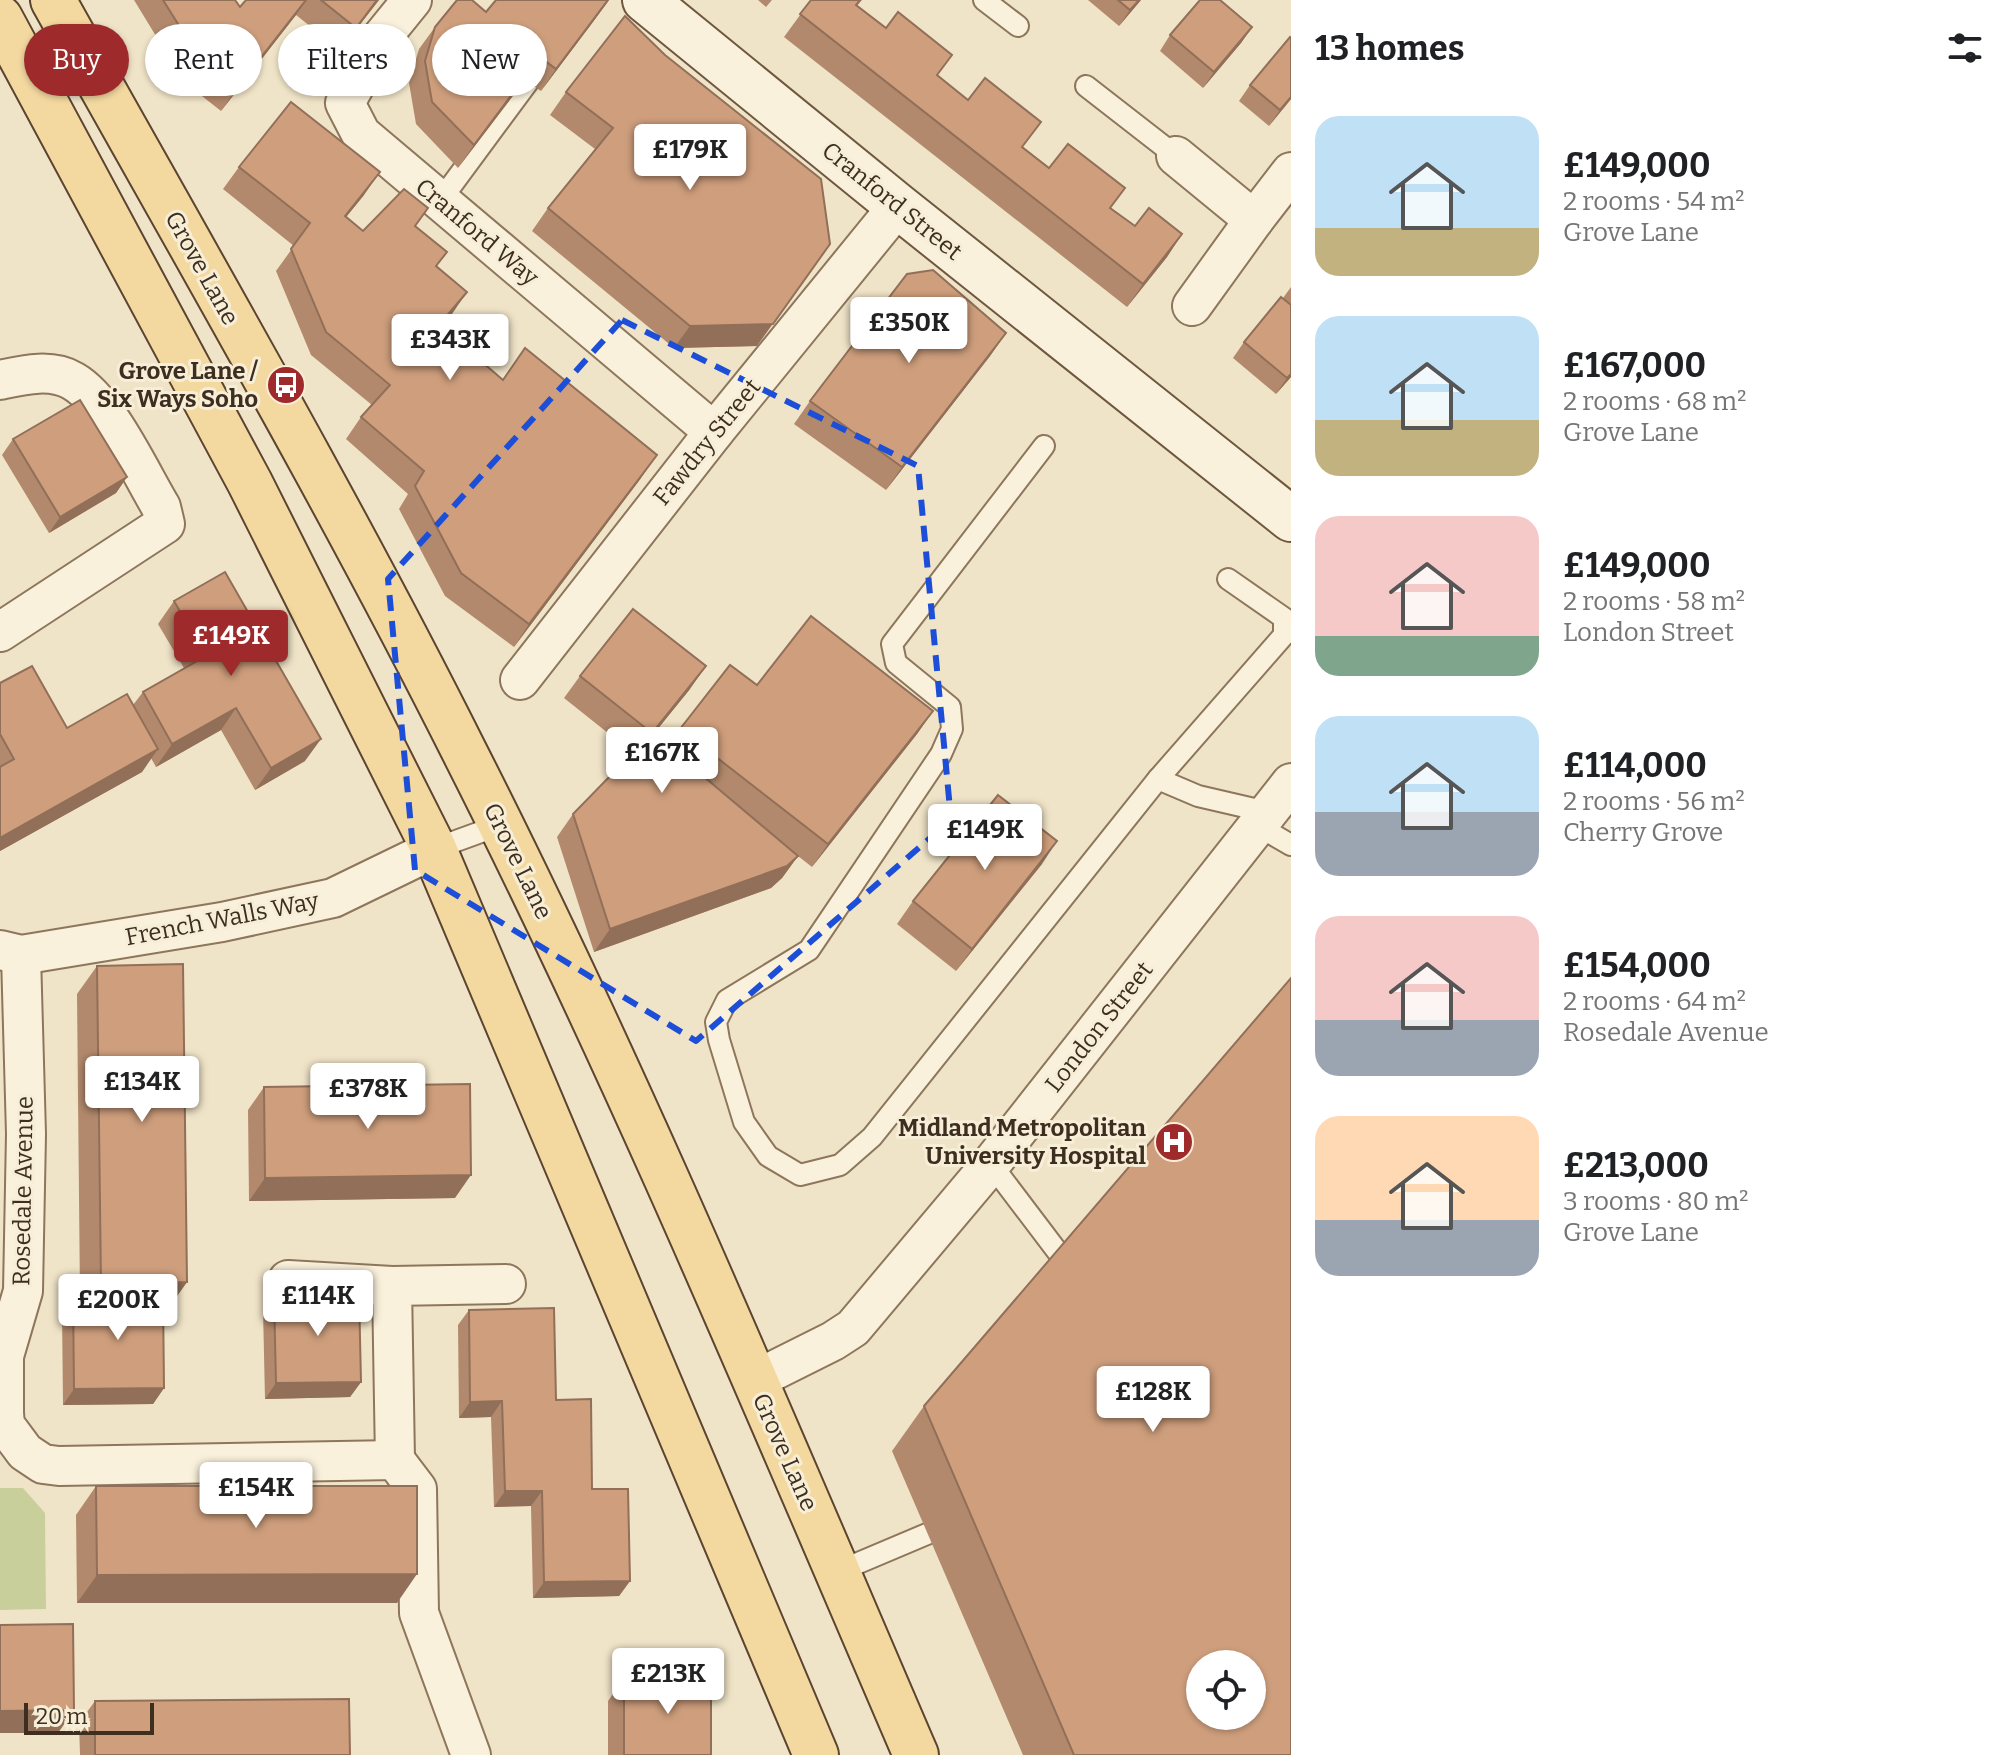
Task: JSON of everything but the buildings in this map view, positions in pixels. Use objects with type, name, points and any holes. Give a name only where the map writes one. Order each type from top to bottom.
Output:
[{"type":"main road","name":"Grove Lane","points":[[53,0],[338,512],[463,749],[631,1100],[916,1755]]},
{"type":"main road","name":"Cranford Street","points":[[645,0],[1291,519]]},
{"type":"main road","points":[[0,18],[250,483],[434,849],[816,1755]]},
{"type":"street","name":"Cranford Way","points":[[412,0],[382,37],[345,103],[361,134],[714,432]]},
{"type":"street","points":[[1176,156],[1254,220]]},
{"type":"street","points":[[1192,306],[1291,172]]},
{"type":"street","name":"Fawdry Street","points":[[520,680],[714,432],[898,206]]},
{"type":"street","points":[[0,380],[27,374],[49,374],[73,380],[102,408],[161,507],[165,524],[0,632]]},
{"type":"street","name":"London Street","points":[[753,1381],[853,1328],[991,1164],[1291,783]]},
{"type":"street","name":"French Walls Way","points":[[11,952],[222,922],[333,898],[434,849]]},
{"type":"street","name":"Rosedale Avenue","points":[[11,952],[26,1134],[23,1291],[4,1356],[5,1425],[13,1439],[43,1464],[59,1466],[395,1460]]},
{"type":"street","points":[[288,1280],[392,1286],[506,1284]]},
{"type":"street","points":[[392,1286],[395,1460],[417,1489],[419,1613],[471,1755]]},
{"type":"lane","points":[[984,0],[1018,26]]},
{"type":"lane","points":[[440,201],[557,44]]},
{"type":"lane","points":[[1086,86],[1176,156]]},
{"type":"lane","points":[[1044,446],[892,644],[896,663],[950,707],[952,729],[941,754],[809,950],[727,1000],[716,1022],[744,1122],[768,1156],[800,1175],[840,1165],[872,1137],[1158,779],[1284,635],[1284,618],[1228,579]]},
{"type":"lane","points":[[1158,779],[1262,819],[1291,845]]},
{"type":"lane","points":[[434,849],[500,825]]},
{"type":"lane","points":[[991,1164],[1060,1255],[1081,1292]]},
{"type":"lane","points":[[837,1572],[960,1523]]},
{"type":"highlighted area","points":[[622,320],[918,466],[951,820],[696,1041],[415,870],[388,579]]},
{"type":"green space","points":[[0,1488],[23,1488],[45,1513],[46,1609],[0,1610]]},
{"type":"place","name":"Grove Lane / Six Ways Soho","points":[[286,385]]},
{"type":"place","name":"Midland Metropolitan University Hospital","points":[[1174,1142]]}]
